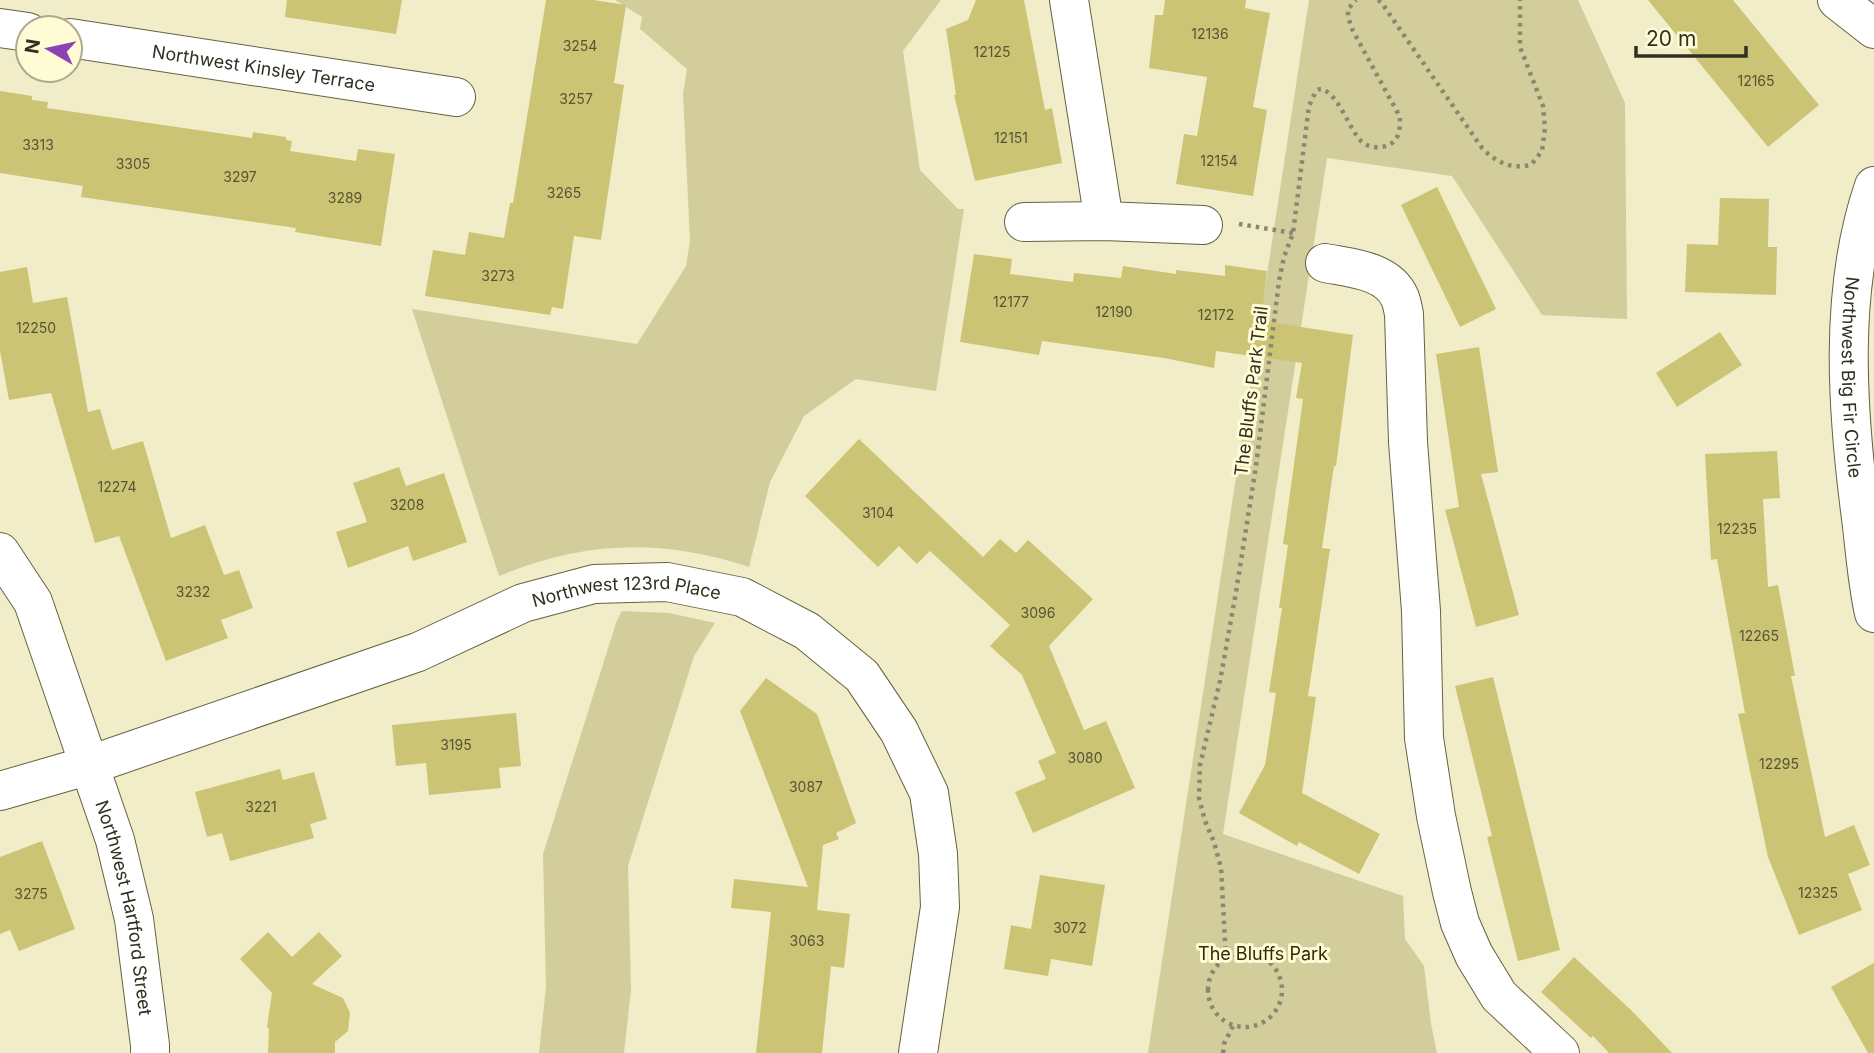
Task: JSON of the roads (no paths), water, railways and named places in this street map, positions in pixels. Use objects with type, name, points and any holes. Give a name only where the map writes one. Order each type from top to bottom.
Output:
[{"type":"street","points":[[1069,0],[1104,221]]},
{"type":"street","points":[[1837,0],[1874,29]]},
{"type":"street","name":"Northwest Kinsley Terrace","points":[[84,40],[456,97]]},
{"type":"street","name":"Northwest Big Fir Circle","points":[[1874,186],[1855,261],[1849,397],[1854,466],[1874,613]]},
{"type":"street","points":[[1024,222],[1104,221],[1203,225]]},
{"type":"street","points":[[1325,263],[1365,271],[1386,280],[1399,296],[1404,314],[1408,442],[1421,611],[1424,738],[1446,867],[1461,923],[1474,955],[1499,996],[1560,1053]]},
{"type":"street","name":"Northwest Hartford Street","points":[[0,552],[33,602],[115,840],[134,919],[150,1053]]},
{"type":"street","name":"Northwest 123rd Place","points":[[0,791],[90,765],[418,652],[523,603],[594,584],[667,582],[742,597],[807,631],[862,676],[899,731],[929,793],[938,854],[940,907],[918,1053]]},
{"type":"park label","name":"The Bluffs Park","points":[[1263,953]]}]
